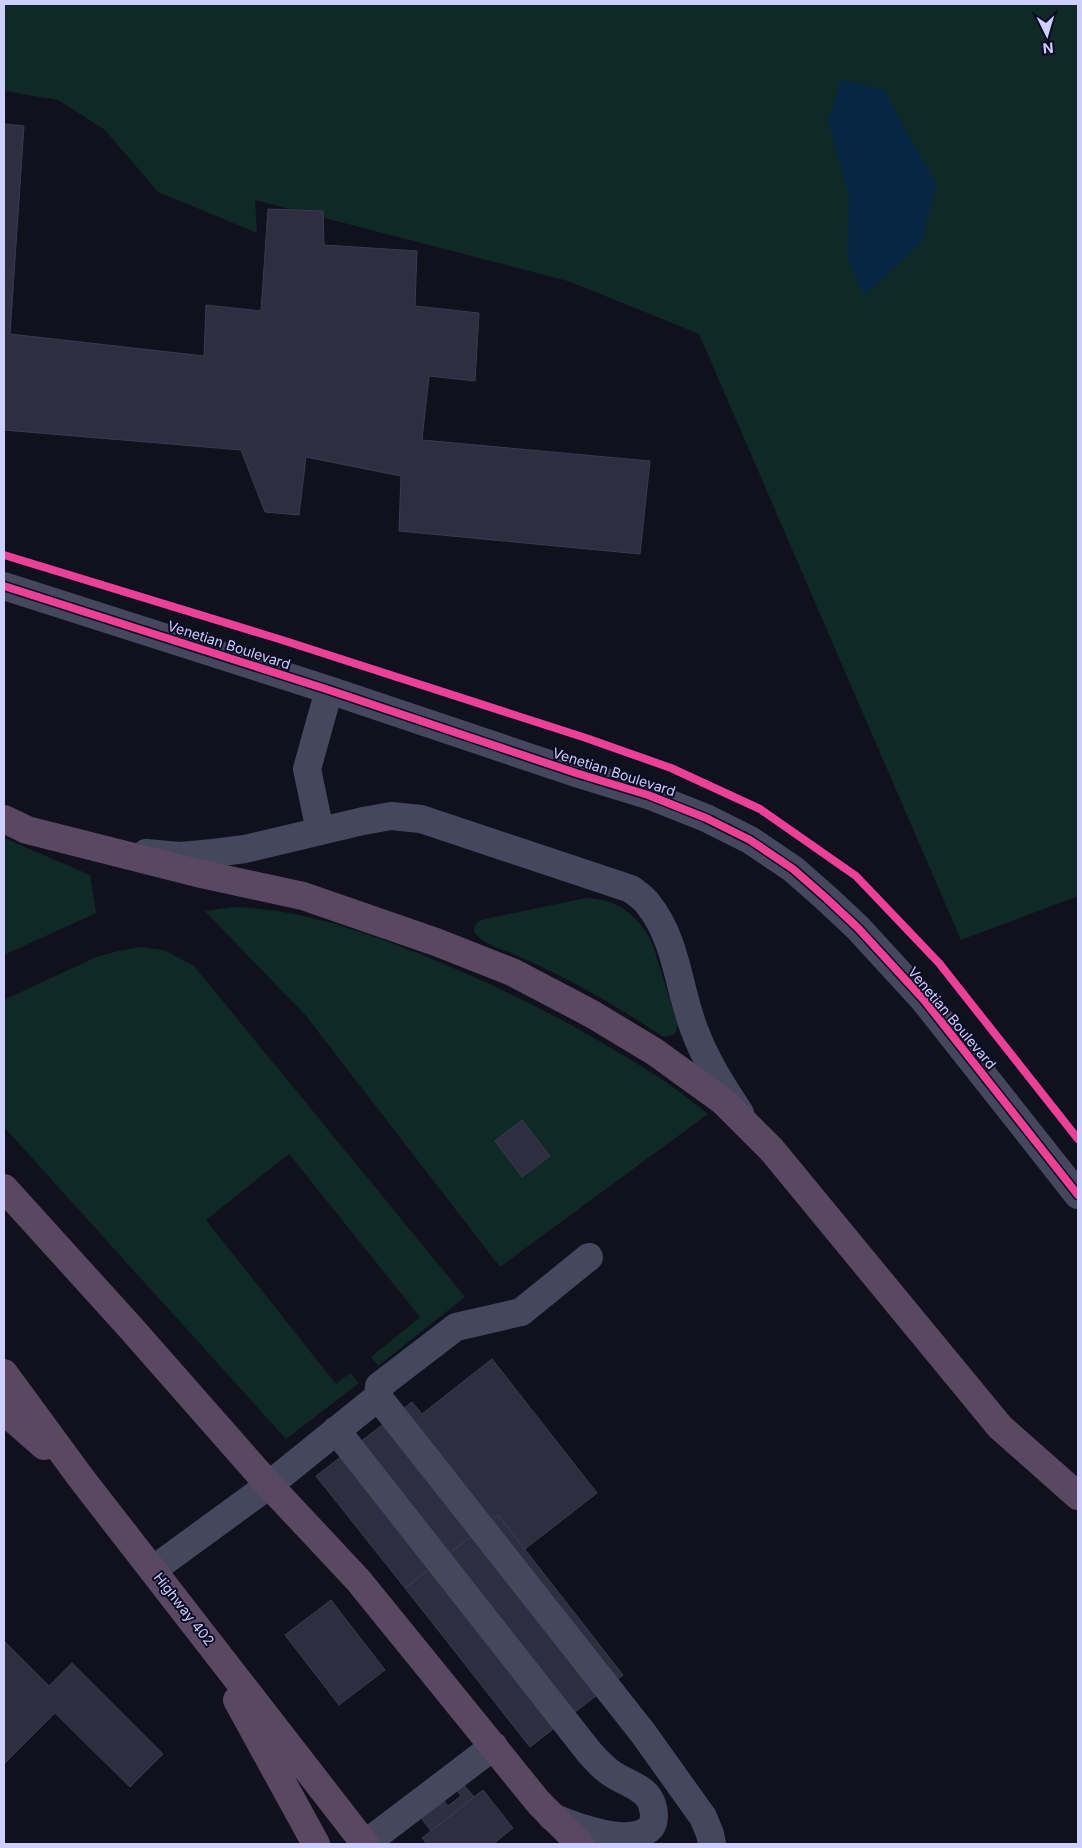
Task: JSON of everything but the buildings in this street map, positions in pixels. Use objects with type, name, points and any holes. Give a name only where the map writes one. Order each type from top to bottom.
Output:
[{"type":"highway","points":[[4,819],[27,830],[197,873],[303,896],[436,942],[512,972],[592,1014],[655,1052],[724,1102],[772,1149],[1000,1427],[1078,1496]]},
{"type":"highway","points":[[4,1188],[130,1327],[268,1485],[358,1580],[552,1817],[576,1842]]},
{"type":"highway","name":"Highway 402","points":[[4,1372],[82,1478],[365,1844]]},
{"type":"highway","points":[[4,1411],[82,1478]]},
{"type":"highway","points":[[196,1624],[316,1844]]},
{"type":"highway","points":[[274,1767],[331,1844]]},
{"type":"street","name":"Venetian Boulevard","points":[[4,586],[648,795],[706,818],[750,840],[793,869],[858,928],[924,1000],[1078,1196]]},
{"type":"street","points":[[320,831],[308,769],[329,690]]},
{"type":"street","points":[[115,851],[180,856],[245,849],[391,816],[421,819],[631,889],[647,902],[660,921],[672,947],[693,1028],[712,1070],[747,1125]]},
{"type":"street","points":[[589,1258],[521,1312],[456,1327],[379,1386],[378,1397],[643,1733],[703,1817],[712,1844]]},
{"type":"street","points":[[154,1570],[268,1485],[378,1397]]},
{"type":"street","points":[[336,1430],[589,1752],[601,1766],[613,1775],[643,1791],[649,1798],[654,1813],[654,1821],[645,1834],[629,1841],[607,1838],[552,1817]]},
{"type":"street","points":[[365,1844],[494,1746]]},
{"type":"green space","points":[[4,4],[1078,4],[1078,896],[961,940],[699,334],[568,281],[255,200],[257,233],[158,192],[105,130],[58,100],[4,91]]},
{"type":"green space","points":[[4,838],[90,875],[96,913],[4,955]]},
{"type":"green space","points":[[586,898],[609,902],[627,911],[648,935],[653,945],[677,1023],[677,1030],[674,1034],[662,1036],[571,981],[491,945],[481,939],[474,931],[477,923],[485,919]]},
{"type":"green space","points":[[233,907],[281,912],[328,922],[374,937],[446,965],[522,1000],[597,1040],[666,1082],[708,1114],[500,1267],[306,1016],[205,911]]},
{"type":"green space","points":[[141,947],[164,950],[194,966],[465,1297],[378,1366],[371,1357],[420,1317],[289,1154],[206,1220],[336,1384],[350,1373],[359,1383],[286,1439],[4,1127],[4,1000],[94,958],[117,951]]},
{"type":"water","points":[[841,80],[883,89],[936,185],[921,243],[864,296],[847,256],[849,196],[828,121]]},
{"type":"cycle path","points":[[4,555],[279,639],[586,738],[671,768],[760,809],[856,876],[939,963],[1078,1139]]},
{"type":"cycle path","points":[[4,586],[648,795],[706,818],[750,840],[793,869],[858,928],[924,1000],[1078,1195]]}]
